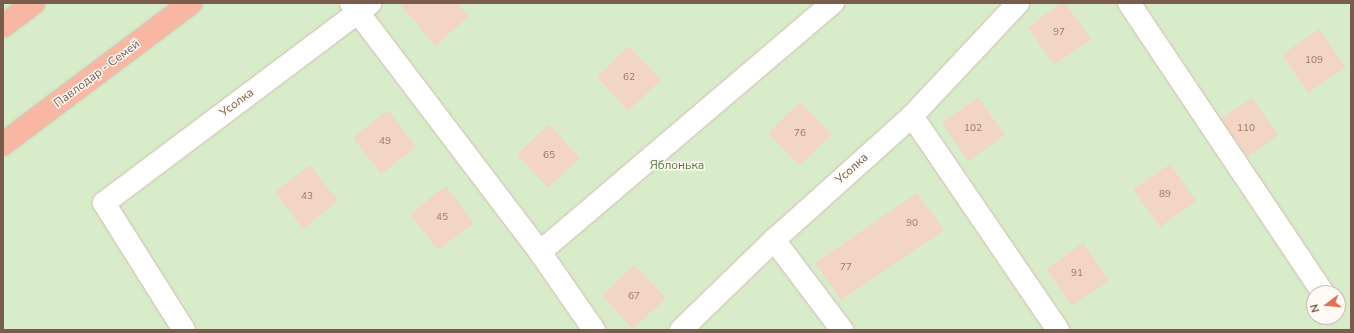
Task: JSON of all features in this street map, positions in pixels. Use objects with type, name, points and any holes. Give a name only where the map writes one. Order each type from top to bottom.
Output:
[{"type":"highway","points":[[3,26],[33,3]]},
{"type":"highway","name":"Павлодар - Семей","points":[[3,144],[191,3]]},
{"type":"street","points":[[540,252],[833,3]]},
{"type":"street","name":"Усолка","points":[[681,330],[774,240],[912,116],[1018,3]]},
{"type":"street","points":[[1129,3],[1318,285]]},
{"type":"street","points":[[360,6],[540,252],[594,330]]},
{"type":"street","name":"Усолка","points":[[184,330],[104,203],[360,6]]},
{"type":"street","points":[[912,116],[1058,330]]},
{"type":"street","points":[[774,240],[842,330]]},
{"type":"green space","name":"Яблонька","points":[[3,3],[1351,3],[1351,330],[3,330]]},
{"type":"building","points":[[399,3],[457,3],[469,16],[435,46]]},
{"type":"building","points":[[1062,3],[1065,3],[1091,39],[1054,65],[1028,27]]},
{"type":"building","points":[[1319,29],[1345,67],[1308,93],[1282,55]]},
{"type":"building","points":[[629,46],[661,80],[628,111],[597,77]]},
{"type":"building","points":[[978,97],[1005,135],[968,161],[942,123]]},
{"type":"building","points":[[1252,98],[1278,135],[1247,157],[1221,119]]},
{"type":"building","points":[[800,102],[832,135],[799,166],[768,133]]},
{"type":"building","points":[[388,110],[416,147],[381,174],[353,138]]},
{"type":"building","points":[[549,124],[580,158],[548,188],[517,155]]},
{"type":"building","points":[[1170,164],[1196,201],[1160,227],[1133,189]]},
{"type":"building","points":[[310,165],[338,201],[303,229],[275,192]]},
{"type":"building","points":[[446,186],[474,223],[438,250],[410,214]]},
{"type":"building","points":[[917,193],[944,230],[841,300],[815,263]]},
{"type":"building","points":[[1083,243],[1109,280],[1072,306],[1046,269]]},
{"type":"building","points":[[634,265],[666,298],[633,329],[602,296]]}]
